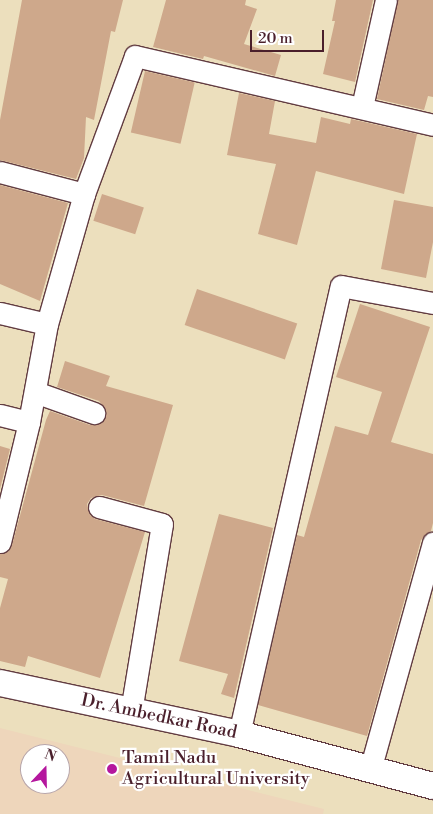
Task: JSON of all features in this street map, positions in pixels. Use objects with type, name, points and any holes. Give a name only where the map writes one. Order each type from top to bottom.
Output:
[{"type":"street","points":[[362,107],[386,0]]},
{"type":"street","points":[[0,542],[29,422],[47,324],[84,194],[135,56],[362,107],[433,125]]},
{"type":"street","points":[[0,172],[84,194]]},
{"type":"street","points":[[239,734],[341,286],[433,302]]},
{"type":"street","points":[[0,313],[47,324]]},
{"type":"street","points":[[35,392],[94,413]]},
{"type":"street","points":[[0,415],[29,422]]},
{"type":"street","points":[[99,507],[162,524],[131,711]]},
{"type":"street","points":[[370,770],[433,543]]},
{"type":"street","name":"Dr. Ambedkar Road","points":[[0,683],[239,734],[433,786]]},
{"type":"shaded area","name":"Tamil Nadu Agricultural University","points":[[0,728],[64,744],[20,744],[20,794],[70,794],[70,746],[324,809],[323,814],[0,814]]},
{"type":"building","points":[[22,0],[123,0],[115,32],[111,31],[94,120],[86,117],[84,158],[76,179],[0,160],[0,120]]},
{"type":"building","points":[[166,0],[246,0],[245,5],[257,9],[244,44],[281,55],[275,76],[204,56],[203,59],[153,47]]},
{"type":"building","points":[[336,0],[373,0],[355,82],[323,74],[335,21],[332,21]]},
{"type":"building","points":[[398,0],[433,0],[433,97],[428,96],[424,110],[377,99]]},
{"type":"building","points":[[145,71],[195,82],[181,144],[131,132]]},
{"type":"building","points":[[239,93],[275,101],[269,134],[316,143],[321,117],[350,124],[351,119],[417,134],[404,194],[316,171],[297,245],[258,234],[276,164],[227,155]]},
{"type":"building","points":[[0,185],[68,203],[40,301],[0,284]]},
{"type":"building","points":[[102,194],[144,208],[135,234],[93,221]]},
{"type":"building","points":[[394,200],[433,207],[433,242],[426,278],[381,269]]},
{"type":"building","points":[[197,289],[297,324],[285,359],[185,325]]},
{"type":"building","points":[[360,304],[430,327],[391,442],[433,454],[433,523],[431,531],[421,540],[367,736],[258,705],[297,535],[304,537],[335,426],[368,435],[382,392],[336,377]]},
{"type":"building","points":[[65,361],[110,376],[106,386],[173,405],[144,506],[102,495],[91,498],[87,504],[90,515],[95,519],[145,532],[100,678],[28,656],[25,667],[0,661],[0,608],[8,579],[0,577],[0,554],[9,551],[12,545],[46,420],[50,411],[90,425],[102,423],[106,417],[106,410],[99,401],[57,387]]},
{"type":"building","points":[[0,446],[10,449],[0,489]]},
{"type":"building","points":[[219,514],[273,528],[234,698],[221,694],[228,674],[179,661]]},
{"type":"place","name":"Tamil Nadu Agricultural University","points":[[112,769]]}]
